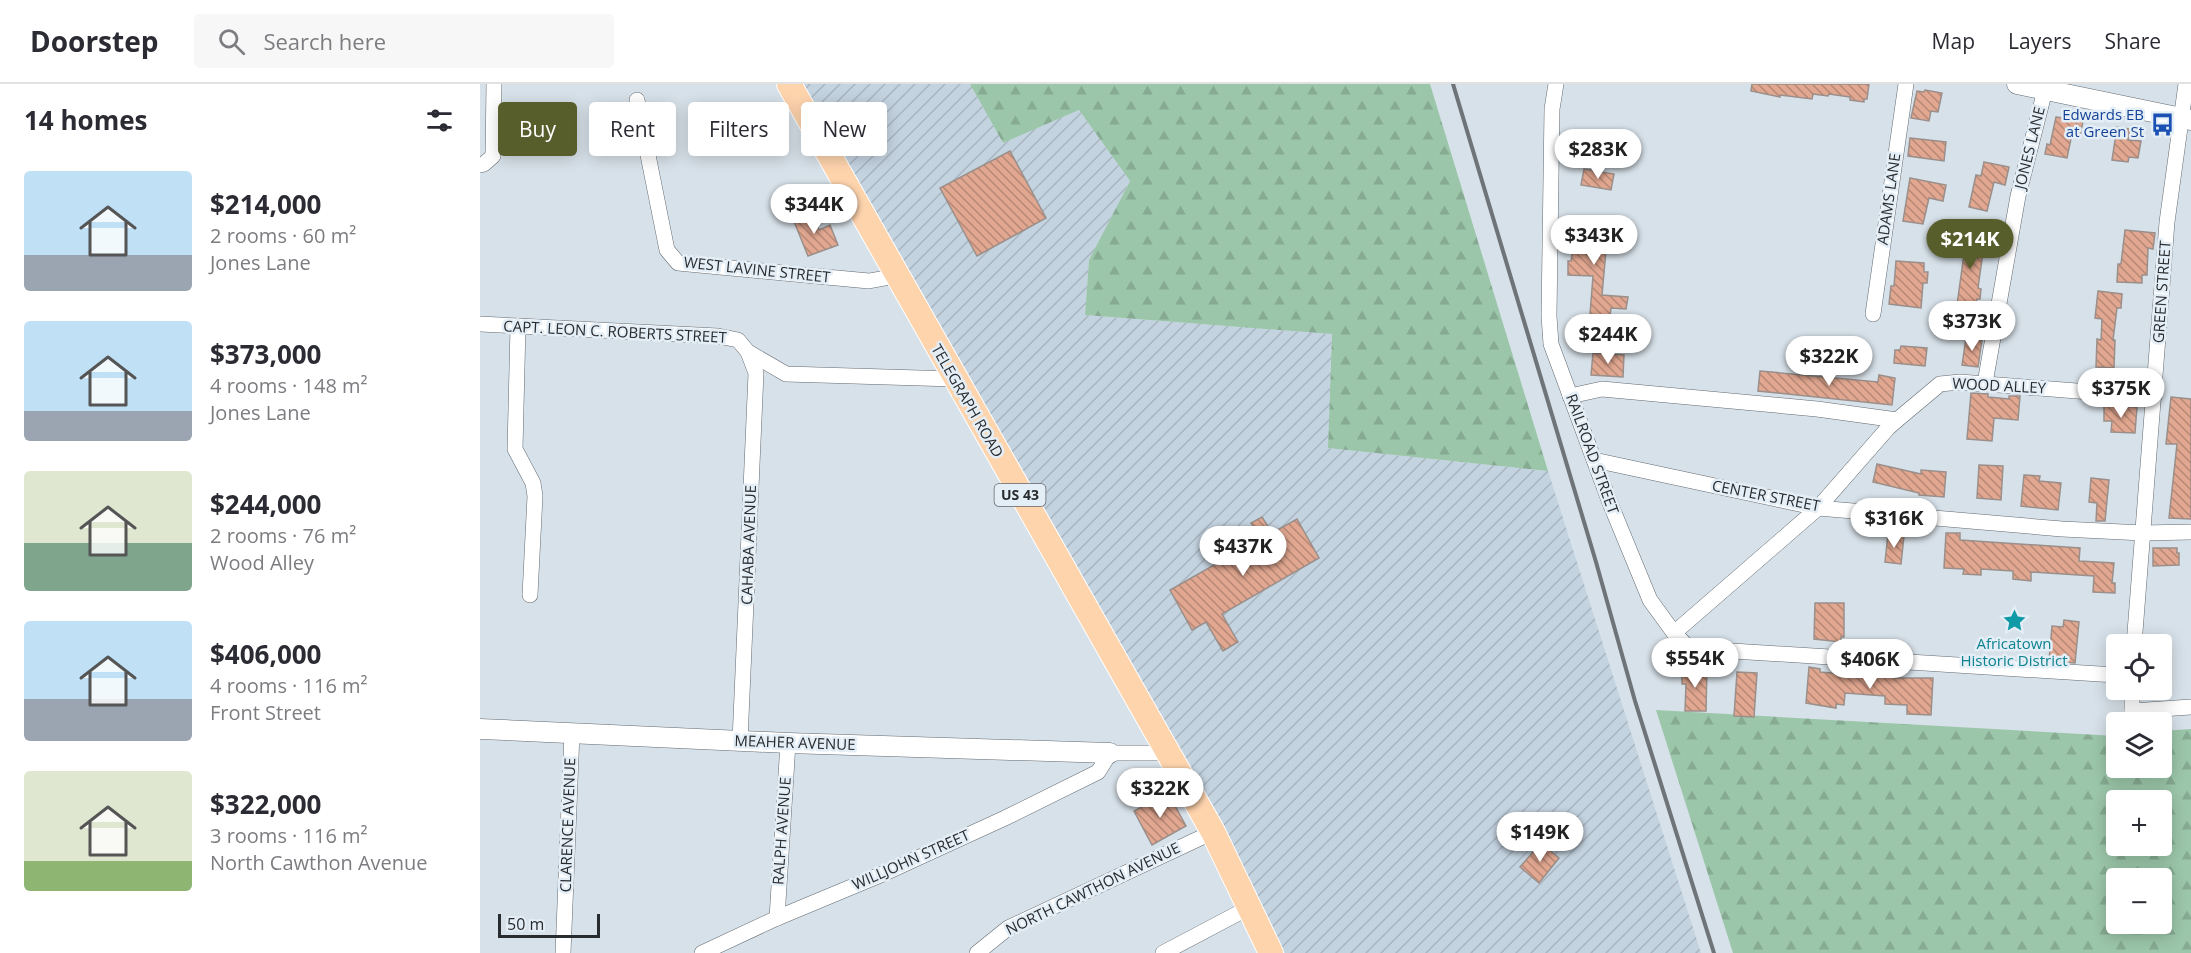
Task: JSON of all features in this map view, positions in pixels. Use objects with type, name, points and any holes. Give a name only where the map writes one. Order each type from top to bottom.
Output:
[{"type":"main road","name":"TELEGRAPH ROAD","points":[[789,84],[954,379],[1213,832],[1271,953]]},
{"type":"main road","name":"TELEGRAPH ROAD","points":[[1250,907],[1282,953]]},
{"type":"street","points":[[482,164],[493,156],[494,84]]},
{"type":"street","name":"RAILROAD STREET","points":[[1556,84],[1552,109],[1549,316],[1551,344],[1650,600],[1674,633]]},
{"type":"street","name":"ADAMS LANE","points":[[1873,314],[1906,84]]},
{"type":"street","points":[[2017,84],[2186,119]]},
{"type":"street","name":"GREEN STREET","points":[[2135,634],[2167,222],[2186,119],[2186,84]]},
{"type":"street","name":"JONES LANE","points":[[1985,383],[2018,196],[2045,90]]},
{"type":"street","name":"WEST LAVINE STREET","points":[[637,100],[667,250],[678,262],[869,281],[896,276]]},
{"type":"street","name":"CAPT. LEON C. ROBERTS STREET","points":[[480,324],[718,336],[738,340],[748,352],[786,374],[954,379]]},
{"type":"street","points":[[518,326],[515,449],[533,483],[535,496],[530,595]]},
{"type":"street","name":"CAHABA AVENUE","points":[[740,741],[756,373],[748,352]]},
{"type":"street","points":[[756,373],[786,374]]},
{"type":"street","name":"WOOD ALLEY","points":[[1674,633],[1818,508],[1888,428],[1940,384],[1985,383],[2154,397]]},
{"type":"street","points":[[1570,396],[1602,389],[1817,409],[1897,420]]},
{"type":"street","name":"CENTER STREET","points":[[1594,460],[1818,508],[2062,529],[2143,533],[2191,532]]},
{"type":"street","points":[[1674,633],[1686,645],[1701,649],[2106,674]]},
{"type":"street","points":[[2162,712],[2191,707]]},
{"type":"street","name":"MEAHER AVENUE","points":[[480,729],[788,743],[1110,753]]},
{"type":"street","name":"CLARENCE AVENUE","points":[[563,953],[572,733]]},
{"type":"street","name":"RALPH AVENUE","points":[[777,918],[788,743]]},
{"type":"street","points":[[1110,753],[1167,753]]},
{"type":"street","name":"WILLJOHN STREET","points":[[702,953],[1015,813],[1098,772],[1110,753]]},
{"type":"street","name":"NORTH CAWTHON AVENUE","points":[[977,953],[1008,928],[1213,832]]},
{"type":"street","points":[[1162,953],[1250,907]]},
{"type":"shaded area","points":[[800,84],[970,84],[1003,143],[1079,110],[1130,181],[1089,260],[1085,315],[1332,334],[1328,448],[1548,471],[1701,953],[1285,953],[840,156],[887,156],[887,102],[810,102]]},
{"type":"green space","points":[[970,84],[1430,84],[1548,471],[1328,448],[1332,334],[1085,315],[1089,260],[1130,181],[1079,110],[1003,143]]},
{"type":"green space","points":[[1656,710],[2106,735],[2106,778],[2172,778],[2172,730],[2191,729],[2191,953],[1733,953]]},
{"type":"building","points":[[1752,84],[1869,84],[1867,99],[1864,99],[1864,102],[1829,94],[1828,96],[1813,94],[1812,99],[1780,95],[1780,97],[1751,91]]},
{"type":"building","points":[[1925,90],[1942,93],[1938,112],[1931,111],[1929,121],[1911,118],[1917,91],[1924,92]]},
{"type":"building","points":[[2056,117],[2083,121],[2080,136],[2072,134],[2067,158],[2045,154],[2047,144],[2050,145]]},
{"type":"building","points":[[2117,127],[2130,129],[2128,140],[2141,141],[2138,158],[2129,157],[2128,162],[2112,160]]},
{"type":"building","points":[[1910,138],[1946,142],[1944,161],[1908,156]]},
{"type":"building","points":[[1010,151],[1046,218],[977,256],[940,188]]},
{"type":"building","points":[[1984,162],[2009,167],[2005,185],[1994,182],[1987,211],[1969,207],[1976,175],[1981,176]]},
{"type":"building","points":[[1584,169],[1614,174],[1611,190],[1581,185]]},
{"type":"building","points":[[1910,178],[1946,185],[1943,201],[1929,198],[1923,224],[1903,221]]},
{"type":"building","points":[[812,212],[819,230],[830,225],[838,245],[808,256],[793,219]]},
{"type":"building","points":[[1575,223],[1605,225],[1605,228],[1608,228],[1602,295],[1628,297],[1626,309],[1611,308],[1610,316],[1590,314],[1593,276],[1568,275],[1568,261],[1571,261]]},
{"type":"building","points":[[1962,228],[1983,232],[1982,245],[1984,245],[1978,288],[1981,289],[1975,314],[1956,312],[1965,247],[1957,243],[1959,231],[1962,231]]},
{"type":"building","points":[[2125,230],[2155,233],[2153,249],[2148,248],[2147,275],[2142,275],[2142,283],[2117,282]]},
{"type":"building","points":[[1896,261],[1924,263],[1924,272],[1928,272],[1927,283],[1923,283],[1921,308],[1889,304],[1891,286],[1894,286]]},
{"type":"building","points":[[2098,291],[2122,294],[2121,308],[2117,308],[2113,340],[2115,340],[2114,368],[2096,367],[2097,339],[2101,340],[2102,319],[2095,318]]},
{"type":"building","points":[[1966,338],[1982,340],[1978,367],[1962,365]]},
{"type":"building","points":[[1901,346],[1927,348],[1925,366],[1894,363],[1895,350],[1900,350]]},
{"type":"building","points":[[1593,353],[1624,355],[1623,377],[1591,375]]},
{"type":"building","points":[[1760,371],[1878,382],[1879,375],[1895,378],[1892,405],[1758,391]]},
{"type":"building","points":[[1971,393],[2009,399],[2009,396],[2020,396],[2018,420],[1994,418],[1992,441],[1967,439]]},
{"type":"building","points":[[2171,397],[2191,399],[2191,519],[2169,518],[2177,444],[2166,444]]},
{"type":"building","points":[[2104,406],[2137,407],[2135,433],[2111,432],[2112,421],[2104,421]]},
{"type":"building","points":[[1877,464],[1921,474],[1921,470],[1946,472],[1944,497],[1919,495],[1919,493],[1873,482]]},
{"type":"building","points":[[1979,465],[2003,466],[2001,500],[1977,498]]},
{"type":"building","points":[[2024,475],[2040,476],[2039,481],[2061,483],[2058,510],[2021,506]]},
{"type":"building","points":[[2091,478],[2109,480],[2105,521],[2096,521],[2097,503],[2089,502]]},
{"type":"building","points":[[1262,517],[1272,533],[1297,519],[1319,558],[1222,614],[1238,642],[1223,651],[1206,622],[1192,630],[1170,590],[1260,539],[1251,523]]},
{"type":"building","points":[[1946,533],[1960,533],[1960,540],[2080,548],[2079,561],[2114,563],[2112,583],[2115,583],[2115,593],[2093,592],[2094,576],[2031,572],[2031,581],[2013,579],[2013,571],[1981,569],[1981,575],[1963,574],[1964,569],[1944,568]]},
{"type":"building","points":[[1888,534],[1904,536],[1901,564],[1885,562]]},
{"type":"building","points":[[2153,548],[2177,548],[2179,565],[2153,566]]},
{"type":"building","points":[[1815,603],[1844,603],[1844,637],[1841,637],[1841,642],[1814,639]]},
{"type":"building","points":[[2064,620],[2079,622],[2075,663],[2049,661],[2052,626],[2063,627]]},
{"type":"building","points":[[1686,667],[1707,668],[1706,711],[1685,711],[1686,684],[1682,684],[1682,672],[1686,672]]},
{"type":"building","points":[[1809,667],[1820,669],[1820,672],[1895,676],[1895,678],[1933,678],[1931,715],[1907,714],[1907,705],[1885,704],[1885,696],[1845,693],[1844,705],[1836,704],[1836,708],[1806,703]]},
{"type":"building","points":[[1737,672],[1757,673],[1754,717],[1734,716]]},
{"type":"building","points":[[1168,793],[1186,826],[1152,845],[1134,811]]},
{"type":"building","points":[[1541,843],[1559,858],[1539,883],[1520,867]]},
{"type":"railway","points":[[1453,84],[1596,562],[1635,701],[1714,953]]},
{"type":"place","name":"Edwards EB at Green St","points":[[2162,124]]},
{"type":"place","name":"Africatown Historic District","points":[[2014,620]]}]
